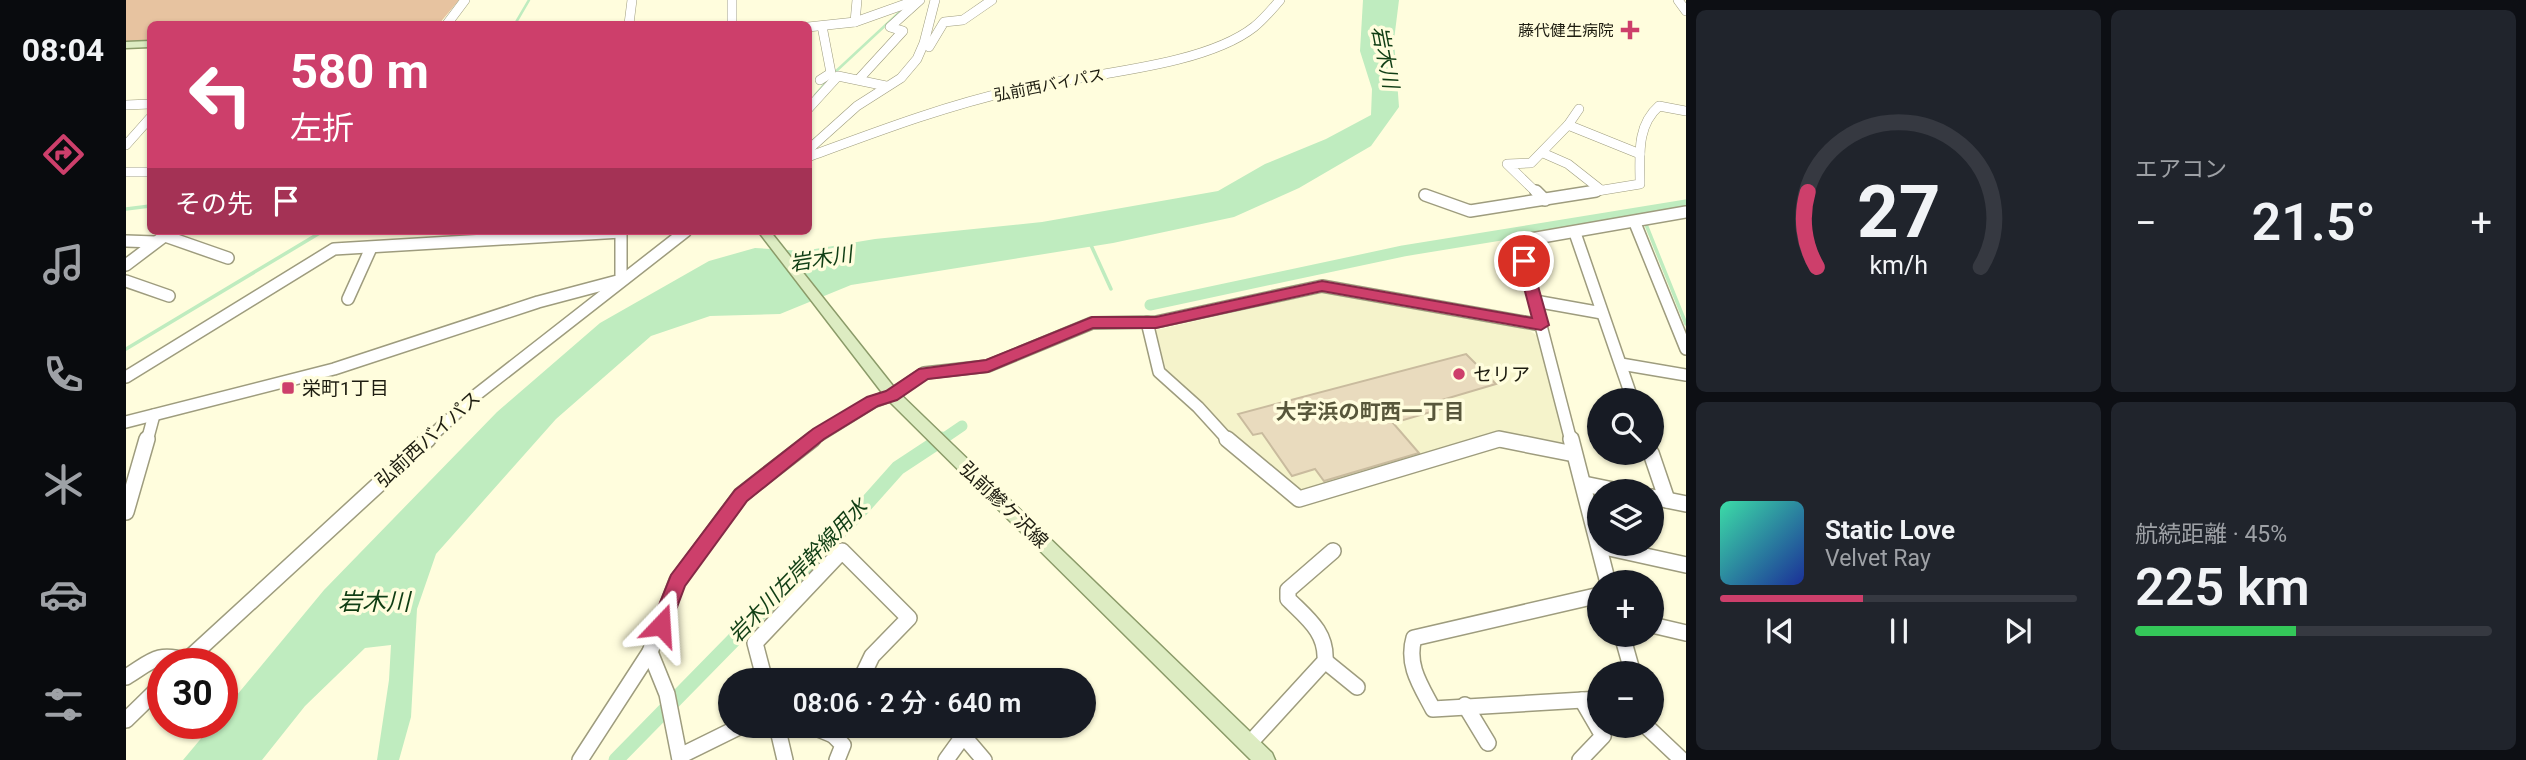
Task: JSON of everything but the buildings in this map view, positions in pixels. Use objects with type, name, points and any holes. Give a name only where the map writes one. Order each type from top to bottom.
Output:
[{"type":"main road","points":[[126,45],[147,44]]},
{"type":"main road","name":"弘前鰺ケ沢線","points":[[767,235],[888,392],[1265,760]]},
{"type":"street","points":[[449,21],[465,0]]},
{"type":"street","points":[[629,21],[632,0]]},
{"type":"street","points":[[732,0],[732,21]]},
{"type":"street","points":[[855,22],[857,0]]},
{"type":"street","points":[[812,27],[855,22],[919,0]]},
{"type":"street","points":[[859,79],[902,31],[890,26],[919,0]]},
{"type":"street","points":[[812,146],[835,124],[901,78],[917,59],[933,16],[935,0]]},
{"type":"street","points":[[917,59],[924,56],[944,22],[963,20],[992,0]]},
{"type":"street","points":[[1265,0],[1279,2]]},
{"type":"street","points":[[1678,0],[1686,10]]},
{"type":"street","name":"弘前西バイパス","points":[[812,156],[943,108],[1017,89],[1178,59],[1213,48],[1254,27],[1279,2]]},
{"type":"street","points":[[820,80],[831,73],[822,26]]},
{"type":"street","points":[[812,105],[838,76],[886,86]]},
{"type":"street","points":[[126,104],[147,104]]},
{"type":"street","points":[[1425,195],[1470,211],[1640,184],[1640,154],[1646,120],[1659,106],[1686,111]]},
{"type":"street","points":[[1545,200],[1507,164],[1531,163],[1568,125],[1578,109]]},
{"type":"street","points":[[126,145],[147,121]]},
{"type":"street","points":[[1568,125],[1640,154]]},
{"type":"street","points":[[1543,153],[1568,164],[1601,190]]},
{"type":"street","points":[[126,172],[147,172]]},
{"type":"street","points":[[1587,496],[1519,241],[1686,212]]},
{"type":"street","points":[[1634,222],[1686,349]]},
{"type":"street","points":[[1575,233],[1629,388]]},
{"type":"street","points":[[439,243],[442,235]]},
{"type":"street","points":[[126,376],[334,249],[571,235]]},
{"type":"street","points":[[126,422],[317,375],[473,326],[570,290],[621,280],[621,235]]},
{"type":"street","name":"弘前西バイパス","points":[[201,648],[476,396],[680,235]]},
{"type":"street","points":[[126,264],[164,236]]},
{"type":"street","points":[[126,241],[164,236],[228,258]]},
{"type":"street","points":[[348,299],[371,247]]},
{"type":"street","points":[[126,281],[169,296]]},
{"type":"street","points":[[580,760],[650,652],[677,581],[741,495],[818,434],[925,373],[988,366],[1092,323],[1147,323],[1322,286],[1541,325]]},
{"type":"street","points":[[1535,301],[1602,313]]},
{"type":"street","points":[[1147,323],[1158,372],[1198,407],[1226,438],[1299,499],[1499,439],[1569,453]]},
{"type":"street","points":[[1621,364],[1686,375]]},
{"type":"street","points":[[127,508],[154,415]]},
{"type":"street","points":[[1655,465],[1667,500]]},
{"type":"street","points":[[1664,499],[1686,504]]},
{"type":"street","points":[[762,668],[755,643],[842,551],[909,618],[872,656],[866,668]]},
{"type":"street","points":[[1249,744],[1325,661],[1328,646],[1323,634],[1287,598],[1288,590],[1333,551]]},
{"type":"street","points":[[1643,556],[1686,565]]},
{"type":"street","points":[[1587,598],[1414,638],[1409,650],[1413,671],[1433,709],[1587,700]]},
{"type":"street","points":[[1664,628],[1686,633]]},
{"type":"street","points":[[650,652],[672,711],[680,758],[718,738]]},
{"type":"street","points":[[1325,661],[1357,687]]},
{"type":"street","points":[[126,677],[147,664]]},
{"type":"street","points":[[126,720],[147,700]]},
{"type":"street","points":[[1580,760],[1603,736],[1581,700]]},
{"type":"street","points":[[1465,705],[1488,743]]},
{"type":"street","points":[[780,738],[785,760]]},
{"type":"street","points":[[837,760],[843,745],[839,738]]},
{"type":"street","points":[[946,760],[957,738]]},
{"type":"street","points":[[966,738],[984,760]]},
{"type":"street","points":[[1659,738],[1682,760]]},
{"type":"shaded area","points":[[126,0],[459,0],[442,21],[147,21],[147,41],[126,41]]},
{"type":"shaded area","points":[[1325,292],[1526,328],[1539,337],[1567,447],[1497,434],[1308,491],[1293,487],[1232,437],[1166,370],[1156,330]]},
{"type":"water","name":"岩木川","points":[[1363,0],[1399,0],[1394,40],[1399,107],[1371,146],[1299,188],[1234,217],[1113,243],[851,285],[780,314],[710,316],[651,336],[556,419],[436,554],[417,609],[411,717],[399,760],[377,760],[389,680],[391,645],[365,648],[305,706],[262,760],[183,760],[201,739],[238,739],[238,694],[324,590],[497,412],[600,323],[709,261],[755,248],[803,251],[875,239],[1042,222],[1218,191],[1265,164],[1326,139],[1371,115],[1372,89],[1360,51]]},
{"type":"waterway","points":[[517,21],[529,0]]},
{"type":"waterway","points":[[833,74],[904,8]]},
{"type":"waterway","points":[[815,95],[828,80]]},
{"type":"waterway","name":"岩木川左岸幹線用水","points":[[1150,305],[1403,251],[1686,205]]},
{"type":"waterway","points":[[126,209],[147,206]]},
{"type":"waterway","points":[[1645,222],[1686,324]]},
{"type":"waterway","points":[[126,349],[316,235]]},
{"type":"waterway","points":[[1090,243],[1111,289]]},
{"type":"waterway","name":"岩木川左岸幹線用水","points":[[940,441],[962,426]]},
{"type":"waterway","name":"岩木川左岸幹線用水","points":[[616,760],[857,514],[898,468],[942,439]]},
{"type":"place","name":"藤代健生病院","points":[[1630,30]]},
{"type":"place","name":"セリア","points":[[1459,374]]},
{"type":"place","name":"栄町1丁目","points":[[288,388]]},
{"type":"district","name":"大字浜の町西一丁目","points":[[1370,412]]},
{"type":"route","points":[[661,625],[677,581],[713,529],[741,495],[818,434],[862,407],[892,395],[925,373],[988,366],[1092,323],[1156,322],[1322,286],[1541,325],[1524,261]]}]
